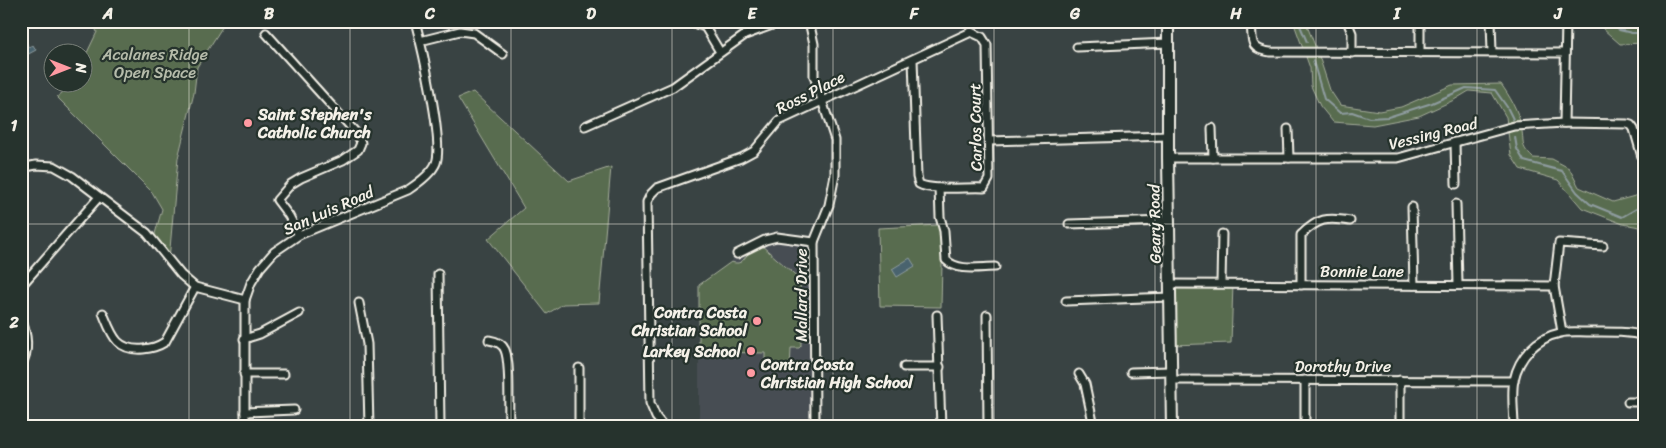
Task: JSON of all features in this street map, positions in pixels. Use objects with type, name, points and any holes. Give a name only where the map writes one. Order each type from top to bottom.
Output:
[{"type":"main road","name":"Geary Road","points":[[1168,21],[1168,220],[1172,427]]},
{"type":"street","points":[[415,21],[420,41],[460,31],[474,33],[503,54]]},
{"type":"street","points":[[687,21],[705,26],[720,52]]},
{"type":"street","points":[[585,126],[673,87],[745,35],[782,21]]},
{"type":"street","name":"Mallard Drive","points":[[810,21],[814,44],[814,76],[835,140],[835,176],[829,205],[814,242],[815,427]]},
{"type":"street","points":[[1252,21],[1252,43],[1260,50],[1352,53],[1565,53]]},
{"type":"street","points":[[1347,21],[1352,33],[1352,53]]},
{"type":"street","points":[[1420,21],[1420,53]]},
{"type":"street","points":[[1491,21],[1492,52]]},
{"type":"street","points":[[1564,123],[1566,21]]},
{"type":"street","name":"Ross Place","points":[[664,427],[656,417],[650,403],[647,202],[651,194],[657,188],[741,158],[754,151],[779,120],[971,32]]},
{"type":"street","name":"Carlos Court","points":[[913,59],[916,177],[921,186],[984,188],[989,179],[987,45],[982,37],[971,32]]},
{"type":"street","points":[[266,33],[358,135],[360,143],[358,150],[343,160],[291,184],[276,200],[289,216],[300,235]]},
{"type":"street","name":"San Luis Road","points":[[245,427],[245,300],[251,283],[260,268],[274,252],[300,235],[408,190],[423,180],[436,164],[437,133],[420,41]]},
{"type":"street","points":[[1077,48],[1168,43]]},
{"type":"street","name":"Vessing Road","points":[[1168,158],[1398,158],[1514,126],[1564,123],[1631,125],[1634,129],[1644,164]]},
{"type":"street","points":[[1212,128],[1213,158]]},
{"type":"street","points":[[1288,128],[1289,158]]},
{"type":"street","points":[[989,141],[1168,136]]},
{"type":"street","points":[[1455,142],[1456,184]]},
{"type":"street","points":[[21,168],[36,165],[54,166],[72,176],[147,233],[181,275],[195,288],[245,300]]},
{"type":"street","points":[[939,188],[940,217],[944,231],[946,260],[960,268],[995,267]]},
{"type":"street","points":[[21,286],[99,197]]},
{"type":"street","points":[[1456,204],[1458,284]]},
{"type":"street","points":[[1412,207],[1414,285]]},
{"type":"street","points":[[1301,285],[1301,235],[1320,220],[1333,218],[1350,221]]},
{"type":"street","points":[[1068,224],[1168,220]]},
{"type":"street","points":[[1221,283],[1222,234]]},
{"type":"street","points":[[736,254],[765,240],[777,237],[814,242]]},
{"type":"street","points":[[1562,332],[1554,286],[1560,243],[1603,246]]},
{"type":"street","points":[[438,274],[440,427]]},
{"type":"street","name":"Bonnie Lane","points":[[1170,284],[1554,286]]},
{"type":"street","points":[[103,314],[112,334],[126,348],[156,347],[165,342],[195,288]]},
{"type":"street","points":[[1066,301],[1170,298]]},
{"type":"street","points":[[360,302],[367,344],[370,427]]},
{"type":"street","points":[[244,339],[260,334],[299,313]]},
{"type":"street","points":[[937,315],[941,427]]},
{"type":"street","points":[[987,315],[988,427]]},
{"type":"street","points":[[21,319],[26,332],[26,359],[21,365]]},
{"type":"street","points":[[1514,427],[1514,381],[1522,361],[1538,342],[1562,332],[1630,332],[1645,336]]},
{"type":"street","points":[[489,340],[498,342],[504,348],[508,360],[508,427]]},
{"type":"street","points":[[904,367],[940,367]]},
{"type":"street","points":[[578,427],[579,368]]},
{"type":"street","name":"Dorothy Drive","points":[[1131,372],[1171,376],[1305,380],[1514,381]]},
{"type":"street","points":[[244,374],[284,374]]},
{"type":"street","points":[[1079,374],[1085,384],[1094,427]]},
{"type":"street","points":[[1305,380],[1305,427]]},
{"type":"street","points":[[1400,380],[1400,427]]},
{"type":"street","points":[[1628,402],[1645,402]]},
{"type":"street","points":[[245,412],[294,410]]},
{"type":"shaded area","name":"Contra Costa Christian School","points":[[765,240],[814,242],[815,427],[699,427],[699,285],[731,262],[737,254]]},
{"type":"green space","name":"Acalanes Ridge Open Space","points":[[92,21],[226,21],[197,67],[194,93],[178,158],[169,260],[153,241],[162,209],[152,192],[57,97],[63,92],[92,92],[92,42],[97,32]]},
{"type":"green space","points":[[1293,21],[1305,21],[1330,90],[1340,105],[1379,111],[1401,107],[1452,85],[1501,84],[1518,115],[1524,147],[1533,158],[1552,159],[1569,168],[1579,187],[1613,202],[1642,194],[1645,196],[1645,285],[1640,227],[1623,224],[1582,208],[1558,180],[1520,169],[1511,155],[1506,117],[1492,93],[1469,91],[1419,116],[1373,125],[1333,122],[1320,106],[1311,86],[1310,68]]},
{"type":"green space","points":[[1601,21],[1624,21],[1628,25],[1645,28],[1645,43],[1620,44],[1603,29]]},
{"type":"green space","points":[[473,92],[569,181],[611,167],[599,303],[563,304],[547,314],[488,239],[524,208],[458,98]]},
{"type":"green space","points":[[942,225],[946,260],[942,264],[941,307],[880,306],[878,228]]},
{"type":"green space","points":[[761,245],[800,279],[801,346],[799,348],[791,348],[790,370],[772,371],[765,363],[765,353],[702,352],[699,343],[699,285],[731,262],[738,263],[742,261],[751,251]]},
{"type":"green space","points":[[1170,284],[1233,284],[1231,343],[1171,345]]},
{"type":"water","points":[[24,35],[28,47],[33,45],[36,50],[21,58],[21,37]]},
{"type":"water","points":[[910,258],[915,266],[897,277],[892,269]]},
{"type":"waterway","points":[[1298,21],[1307,42]]},
{"type":"waterway","points":[[1613,21],[1619,30],[1645,33]]},
{"type":"waterway","points":[[1313,61],[1324,99],[1340,113],[1352,112],[1369,118],[1388,117],[1432,103],[1466,88],[1495,90],[1513,119]]},
{"type":"waterway","points":[[1515,137],[1517,149],[1524,161],[1562,171],[1577,192],[1590,204],[1622,217],[1643,205],[1645,206]]},
{"type":"place","name":"Saint Stephen's Catholic Church","points":[[248,123]]},
{"type":"place","name":"Contra Costa Christian School","points":[[757,321]]},
{"type":"place","name":"Larkey School","points":[[751,351]]},
{"type":"place","name":"Contra Costa Christian High School","points":[[751,373]]}]
